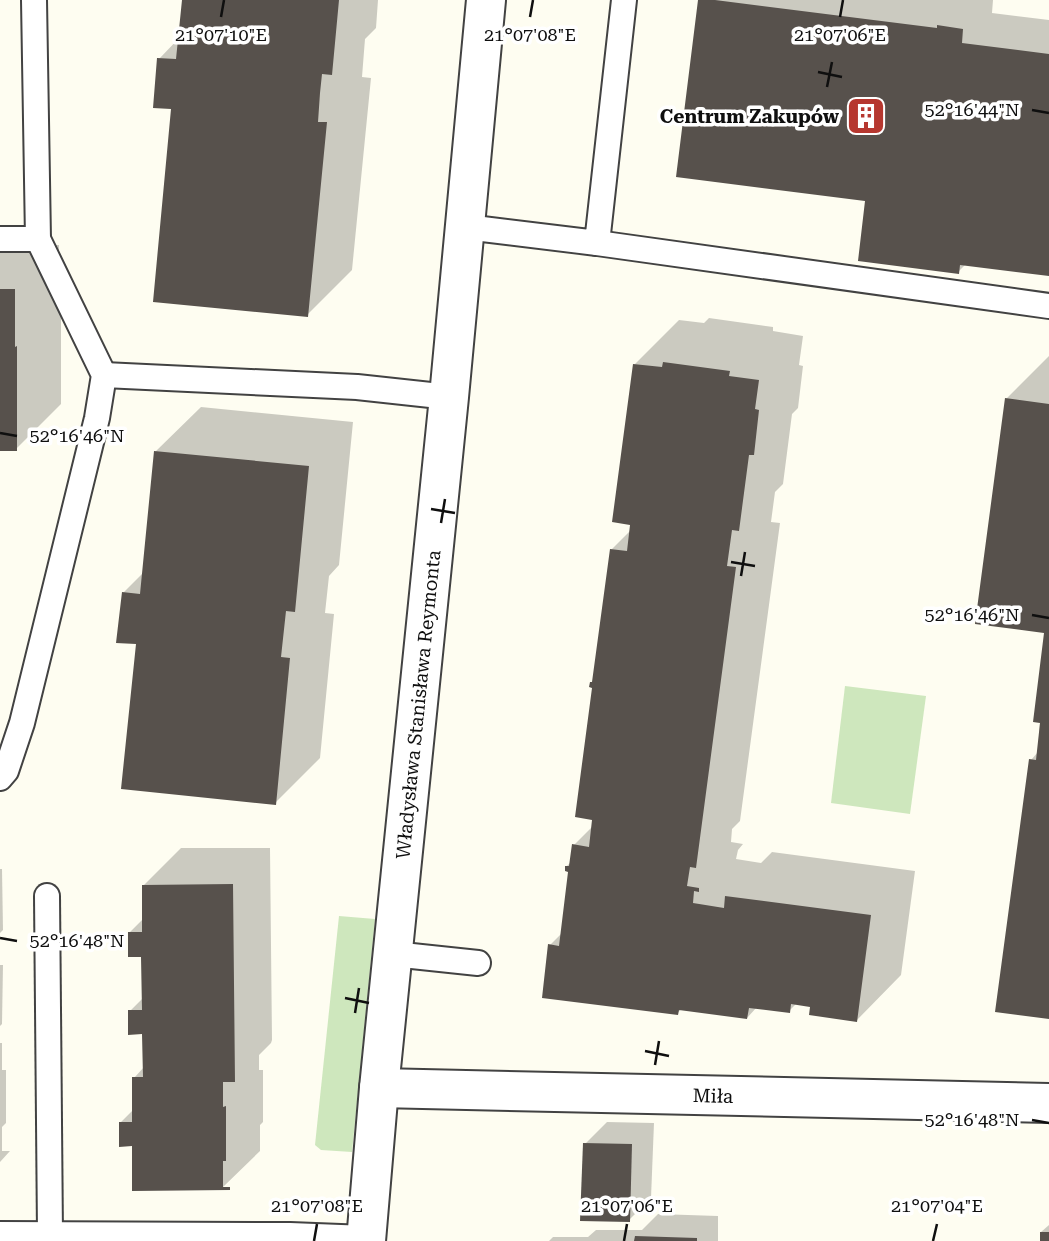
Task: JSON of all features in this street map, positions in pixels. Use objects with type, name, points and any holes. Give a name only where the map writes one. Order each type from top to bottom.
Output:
[{"type":"street","name":"Władysława Stanisława Reymonta","points":[[366,1240],[486,0]]},
{"type":"street","name":"Miła","points":[[379,1088],[1049,1103]]},
{"type":"lane","points":[[0,778],[6,771],[22,723],[97,418],[104,376],[38,239],[34,0]]},
{"type":"lane","points":[[597,243],[624,0]]},
{"type":"lane","points":[[466,227],[1049,306]]},
{"type":"lane","points":[[0,239],[38,239]]},
{"type":"lane","points":[[104,376],[357,387],[449,397]]},
{"type":"lane","points":[[47,896],[50,1234]]},
{"type":"lane","points":[[393,954],[478,963]]},
{"type":"lane","points":[[0,1234],[290,1235],[366,1240]]},
{"type":"green space","points":[[845,686],[926,696],[910,814],[831,803]]},
{"type":"green space","points":[[339,916],[375,919],[352,1152],[321,1150],[315,1145]]},
{"type":"building","points":[[182,0],[339,0],[332,75],[322,74],[320,93],[318,122],[327,122],[308,317],[153,302],[171,109],[153,108],[157,58],[176,59]]},
{"type":"building","name":"Centrum Zakupów","points":[[698,0],[963,29],[962,43],[1049,54],[1049,276],[960,265],[959,274],[858,261],[865,201],[676,177]]},
{"type":"building","points":[[0,289],[15,289],[17,451],[0,451]]},
{"type":"building","points":[[663,362],[730,371],[729,376],[759,380],[754,455],[749,455],[739,531],[732,530],[727,566],[736,567],[696,868],[690,867],[687,886],[699,888],[699,892],[694,891],[693,903],[724,908],[725,896],[871,915],[857,1022],[809,1015],[810,1007],[791,1004],[790,1013],[749,1008],[747,1019],[679,1010],[678,1015],[542,998],[548,944],[559,946],[568,872],[565,871],[565,866],[569,866],[572,844],[589,847],[592,820],[575,817],[592,688],[589,687],[592,682],[610,549],[627,551],[630,525],[612,522],[633,364],[662,367]]},
{"type":"building","points":[[1005,398],[1049,404],[1049,1019],[995,1012],[1029,759],[1036,760],[1040,723],[1033,722],[1044,633],[975,624]]},
{"type":"building","points":[[154,451],[309,466],[295,612],[286,611],[281,657],[290,658],[276,805],[121,789],[136,644],[116,643],[122,592],[140,594]]},
{"type":"building","points":[[233,884],[235,1082],[223,1082],[226,1161],[223,1161],[223,1187],[230,1187],[230,1190],[132,1191],[132,1146],[119,1147],[119,1122],[132,1122],[132,1077],[143,1077],[142,1034],[128,1035],[128,1010],[142,1010],[141,957],[128,957],[128,932],[142,932],[142,885]]},
{"type":"building","points":[[583,1143],[632,1144],[630,1222],[580,1221]]},
{"type":"building","points":[[1040,1232],[1049,1232],[1049,1241],[1040,1241]]},
{"type":"building","points":[[635,1236],[697,1238],[697,1241],[634,1241]]},
{"type":"place","name":"Centrum Zakupów","points":[[866,116]]}]
